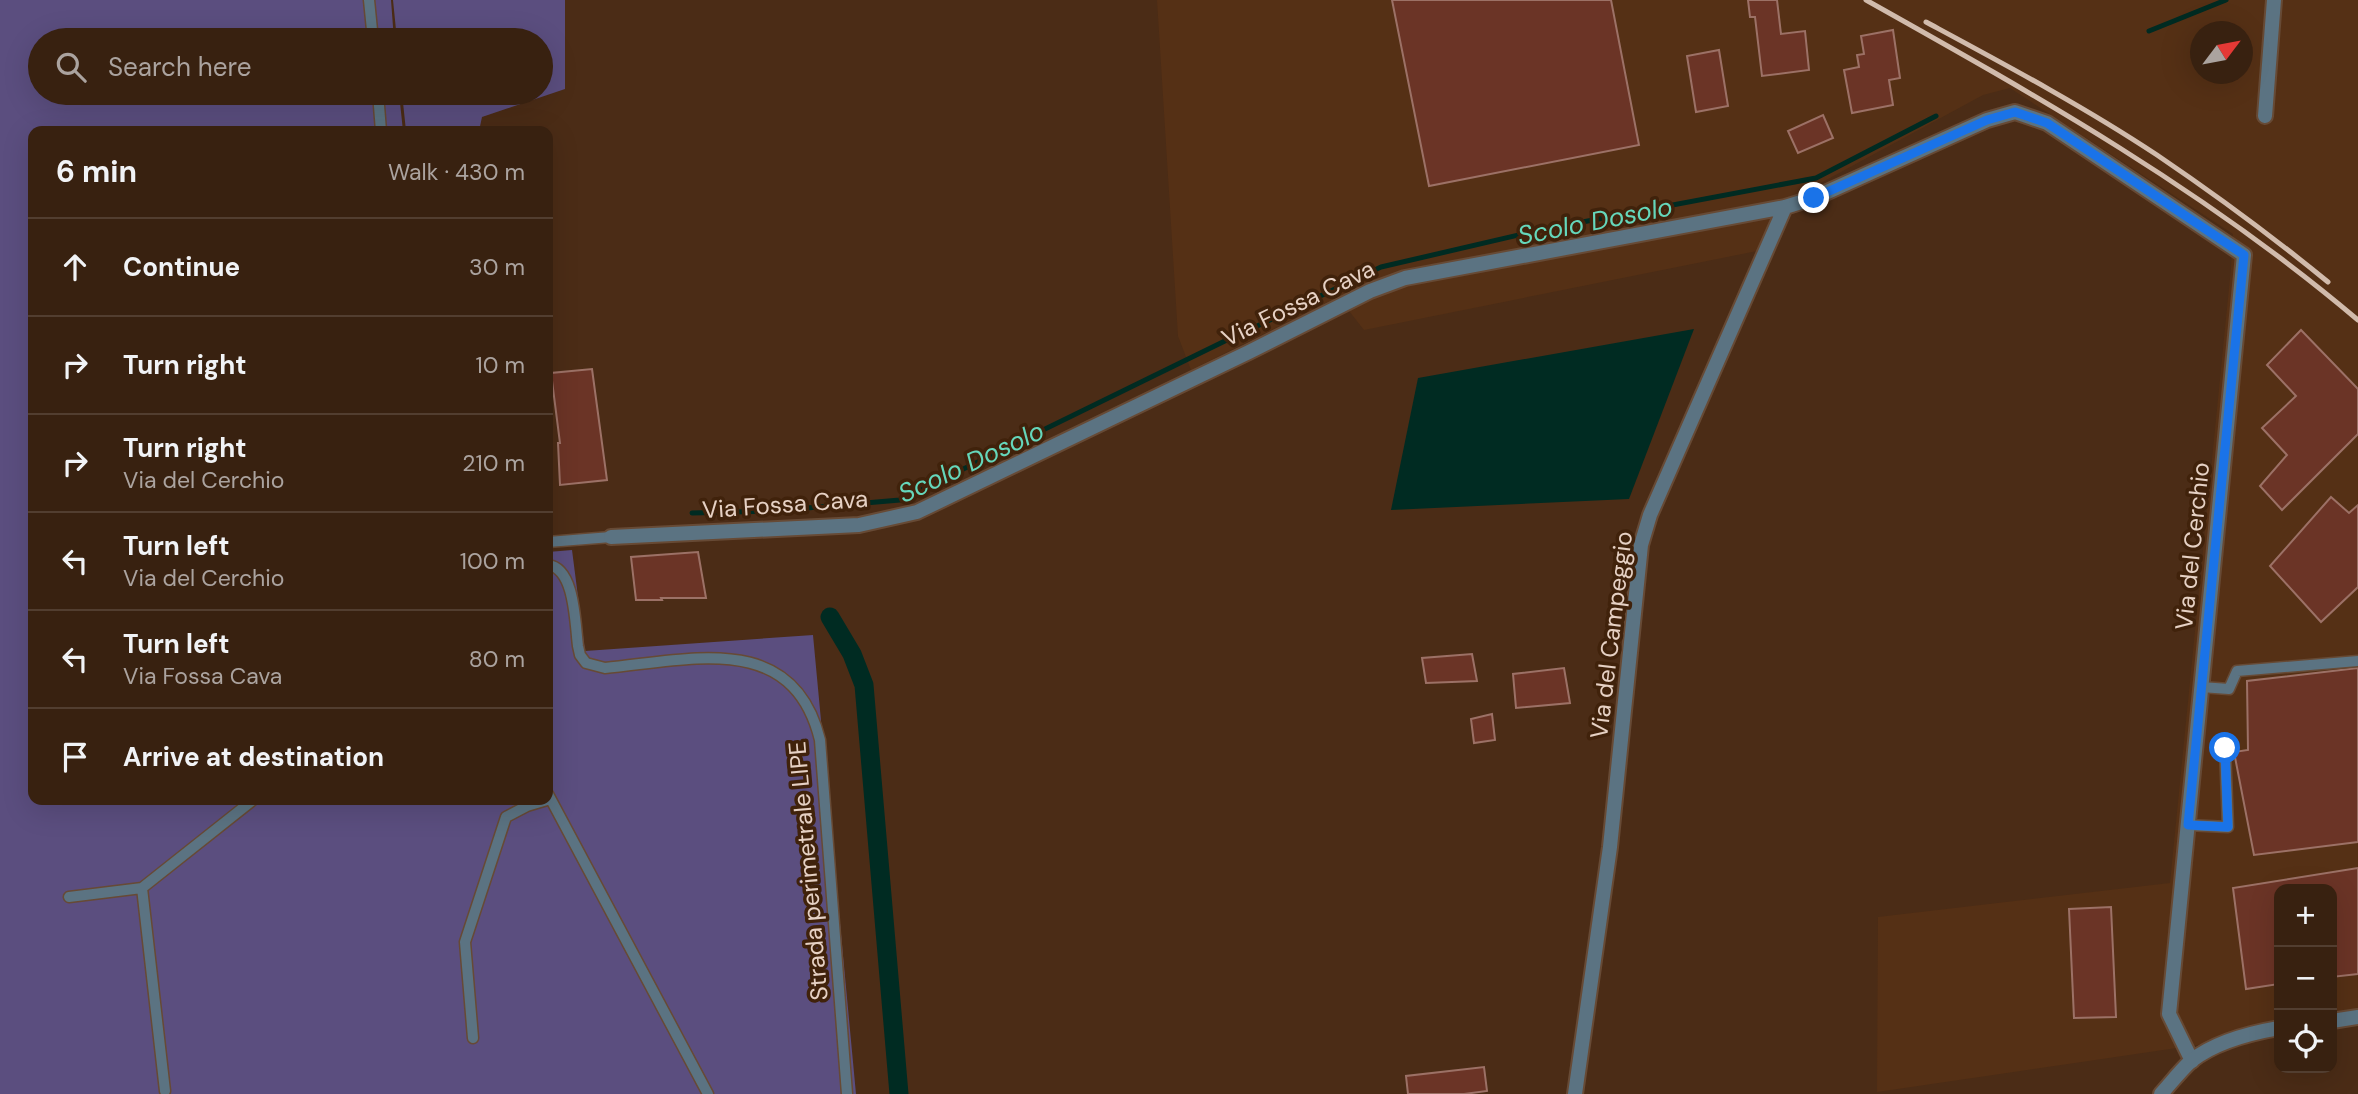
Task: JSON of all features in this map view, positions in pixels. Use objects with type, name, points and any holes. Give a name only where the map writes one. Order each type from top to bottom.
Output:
[{"type":"street","points":[[2265,116],[2274,0]]},
{"type":"street","name":"Via Fossa Cava","points":[[611,537],[859,525],[894,519],[955,495],[1370,291],[1405,278],[1785,207],[1814,198],[1987,120],[2015,112]]},
{"type":"street","name":"Via del Cerchio","points":[[2015,112],[2047,123],[2244,255],[2169,1014],[2192,1061]]},
{"type":"street","name":"Via del Campeggio","points":[[1575,1094],[1610,847],[1641,545],[1650,515],[1785,207]]},
{"type":"street","points":[[2337,1020],[2358,1017]]},
{"type":"street","points":[[2161,1094],[2192,1061],[2214,1047],[2258,1031],[2274,1029]]},
{"type":"lane","points":[[369,0],[372,28]]},
{"type":"lane","points":[[379,105],[381,126]]},
{"type":"lane","points":[[553,542],[611,537]]},
{"type":"lane","name":"Strada perimetrale LIPE","points":[[553,566],[562,571],[568,581],[578,646],[586,663],[605,667],[732,658],[758,665],[781,676],[794,685],[807,704],[820,740],[847,1094]]},
{"type":"lane","points":[[2201,687],[2229,689],[2237,671],[2358,661]]},
{"type":"lane","points":[[2188,825],[2228,827],[2225,748]]},
{"type":"lane","points":[[69,897],[142,888],[247,805]]},
{"type":"lane","points":[[473,1038],[465,942],[506,817],[530,805]]},
{"type":"lane","points":[[552,805],[708,1094]]},
{"type":"lane","points":[[142,888],[165,1091]]},
{"type":"shaded area","points":[[0,0],[391,0],[393,28],[28,28],[28,105],[400,105],[402,126],[28,126],[28,805],[553,805],[553,552],[572,550],[585,651],[813,635],[856,1094],[0,1094]]},
{"type":"shaded area","points":[[393,0],[565,0],[565,89],[553,93],[553,28],[396,28]]},
{"type":"shaded area","points":[[1157,0],[2358,0],[2358,1021],[2337,1024],[2337,884],[2274,884],[2274,1034],[1877,1092],[1878,917],[2170,883],[2233,234],[2010,88],[1983,95],[1817,185],[1817,203],[1792,214],[1767,235],[1762,250],[1364,330],[1338,297],[1191,370],[1178,336]]},
{"type":"shaded area","points":[[403,105],[518,105],[482,117],[480,126],[405,126]]},
{"type":"water","points":[[1694,329],[1629,499],[1391,510],[1418,378]]},
{"type":"building","points":[[1392,0],[1611,0],[1639,145],[1429,186]]},
{"type":"building","points":[[1748,0],[1777,0],[1781,34],[1805,31],[1809,70],[1762,76],[1755,17],[1750,17]]},
{"type":"building","points":[[1893,30],[1900,78],[1889,80],[1893,105],[1852,113],[1844,70],[1859,67],[1857,55],[1864,54],[1861,36]]},
{"type":"building","points":[[1719,50],[1728,106],[1696,112],[1687,56]]},
{"type":"building","points":[[1823,115],[1833,138],[1798,153],[1788,131]]},
{"type":"building","points":[[2301,330],[2358,389],[2358,434],[2282,510],[2260,486],[2287,455],[2262,428],[2296,396],[2267,365]]},
{"type":"building","points":[[592,369],[607,480],[560,485],[560,443],[553,373]]},
{"type":"building","points":[[2331,497],[2349,513],[2358,505],[2358,587],[2321,622],[2270,566]]},
{"type":"building","points":[[698,552],[706,598],[636,600],[631,557]]},
{"type":"building","points":[[1472,654],[1477,681],[1426,683],[1422,658]]},
{"type":"building","points":[[1564,668],[1570,703],[1516,708],[1513,674]]},
{"type":"building","points":[[2358,668],[2358,842],[2254,855],[2234,752],[2248,750],[2247,681]]},
{"type":"building","points":[[1492,714],[1495,740],[1474,743],[1471,719]]},
{"type":"building","points":[[2358,868],[2358,974],[2337,976],[2337,884],[2274,884],[2274,985],[2246,989],[2233,888]]},
{"type":"building","points":[[2111,907],[2116,1017],[2074,1018],[2069,909]]},
{"type":"building","points":[[1484,1067],[1487,1091],[1464,1094],[1408,1094],[1406,1076]]},
{"type":"waterway","name":"Scolo Dosolo","points":[[2149,31],[2226,0]]},
{"type":"waterway","name":"Scolo Dosolo","points":[[1253,328],[1381,267],[1540,230],[1816,178],[1936,116]]},
{"type":"waterway","name":"Scolo Dosolo","points":[[692,513],[772,511],[900,500],[1231,338]]},
{"type":"waterway","points":[[830,617],[852,654],[864,685],[899,1094]]},
{"type":"railway","points":[[1866,0],[2120,148],[2241,229],[2358,320]]},
{"type":"railway","points":[[1926,22],[2072,102],[2157,155],[2201,185],[2328,282]]},
{"type":"route","points":[[1814,198],[1987,120],[2015,112],[2047,123],[2244,255],[2188,825],[2228,827],[2225,748]]}]
